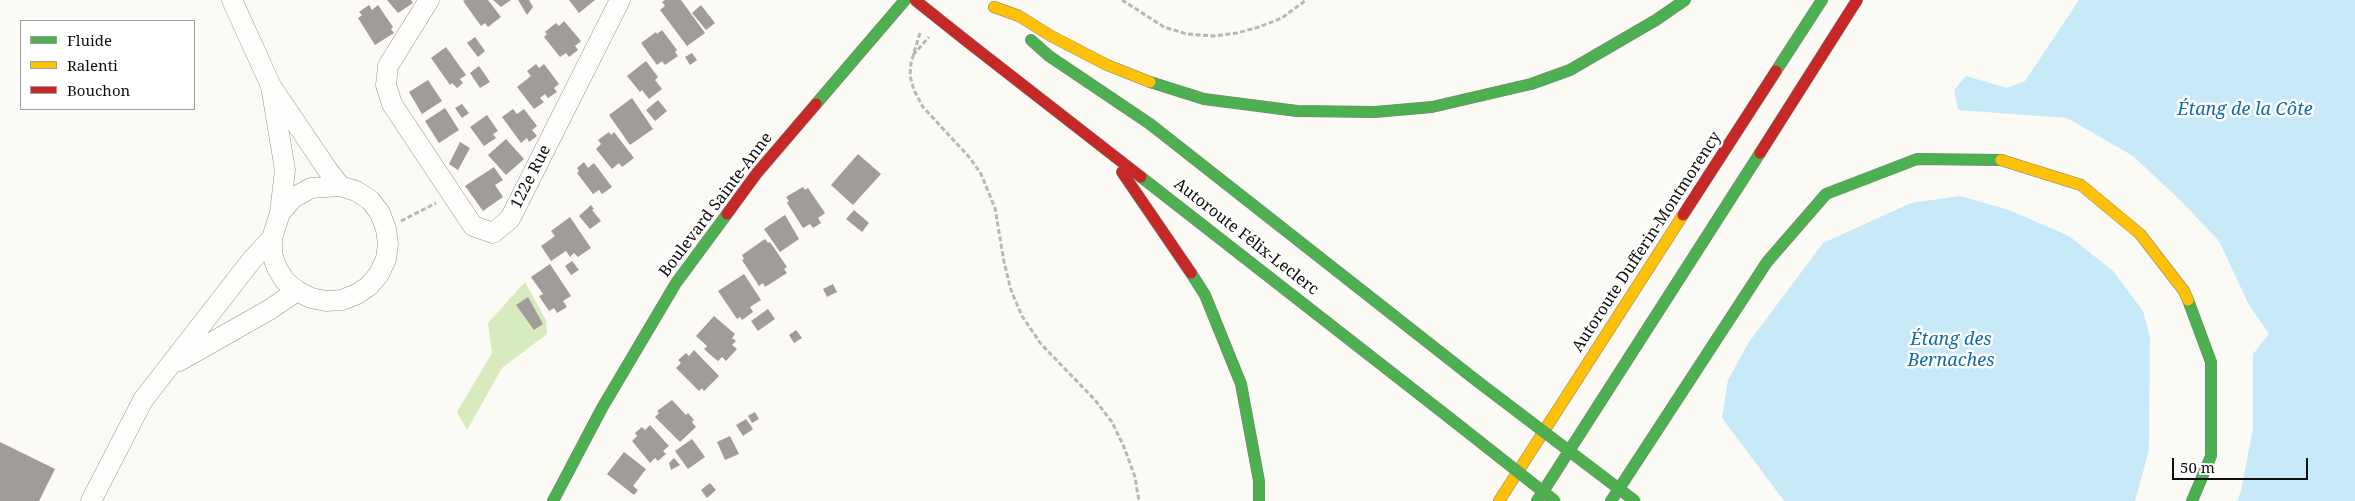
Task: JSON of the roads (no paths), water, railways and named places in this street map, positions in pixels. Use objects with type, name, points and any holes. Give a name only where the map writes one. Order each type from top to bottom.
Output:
[{"type":"main road","name":"Boulevard Sainte-Anne","points":[[553,501],[602,408],[676,283],[757,173],[905,0]]},
{"type":"main road","name":"Autoroute Félix-Leclerc","points":[[915,0],[1556,501]]},
{"type":"main road","points":[[985,0],[1049,56],[1150,124],[1477,381],[1635,501]]},
{"type":"main road","points":[[994,8],[1019,16],[1051,36],[1108,66],[1170,90],[1204,99],[1297,111],[1375,112],[1432,106],[1531,84],[1570,70],[1656,20],[1684,0]]},
{"type":"main road","name":"Autoroute Dufferin-Montmorency","points":[[1499,501],[1822,0]]},
{"type":"main road","points":[[1538,501],[1857,0]]},
{"type":"main road","points":[[1105,148],[1174,245],[1205,295],[1241,384],[1259,481],[1259,501]]},
{"type":"main road","points":[[1611,501],[1768,262],[1826,194],[1917,159],[2003,160],[2081,185],[2140,234],[2184,291],[2211,362],[2211,456],[2192,501]]},
{"type":"street","points":[[232,0],[271,86],[340,186]]},
{"type":"street","name":"122e Rue","points":[[429,0],[388,66],[386,85],[392,104],[473,226],[494,233],[510,219],[620,0]]},
{"type":"street","points":[[271,86],[285,170],[280,213],[272,238],[272,254],[277,268],[286,281],[297,291],[311,298],[326,301],[342,300],[356,294],[369,286],[379,274],[386,259],[388,244],[386,229],[380,214],[370,200],[356,191],[340,186],[311,188],[293,198],[280,213]]},
{"type":"street","points":[[91,501],[143,400],[251,261],[272,238]]},
{"type":"street","points":[[170,365],[269,310],[297,291]]},
{"type":"water","name":"Étang de la Côte","points":[[2079,0],[2355,0],[2355,501],[2237,501],[2241,491],[2253,428],[2253,354],[2269,334],[2249,305],[2219,241],[2181,201],[2133,156],[2067,118],[1958,110],[1954,90],[1966,76],[2007,88],[2025,81]]},
{"type":"water","name":"Étang des Bernaches","points":[[1960,196],[2009,210],[2069,236],[2113,271],[2143,311],[2150,337],[2149,450],[2135,501],[1784,501],[1722,418],[1728,380],[1749,342],[1823,243],[1911,203]]}]
